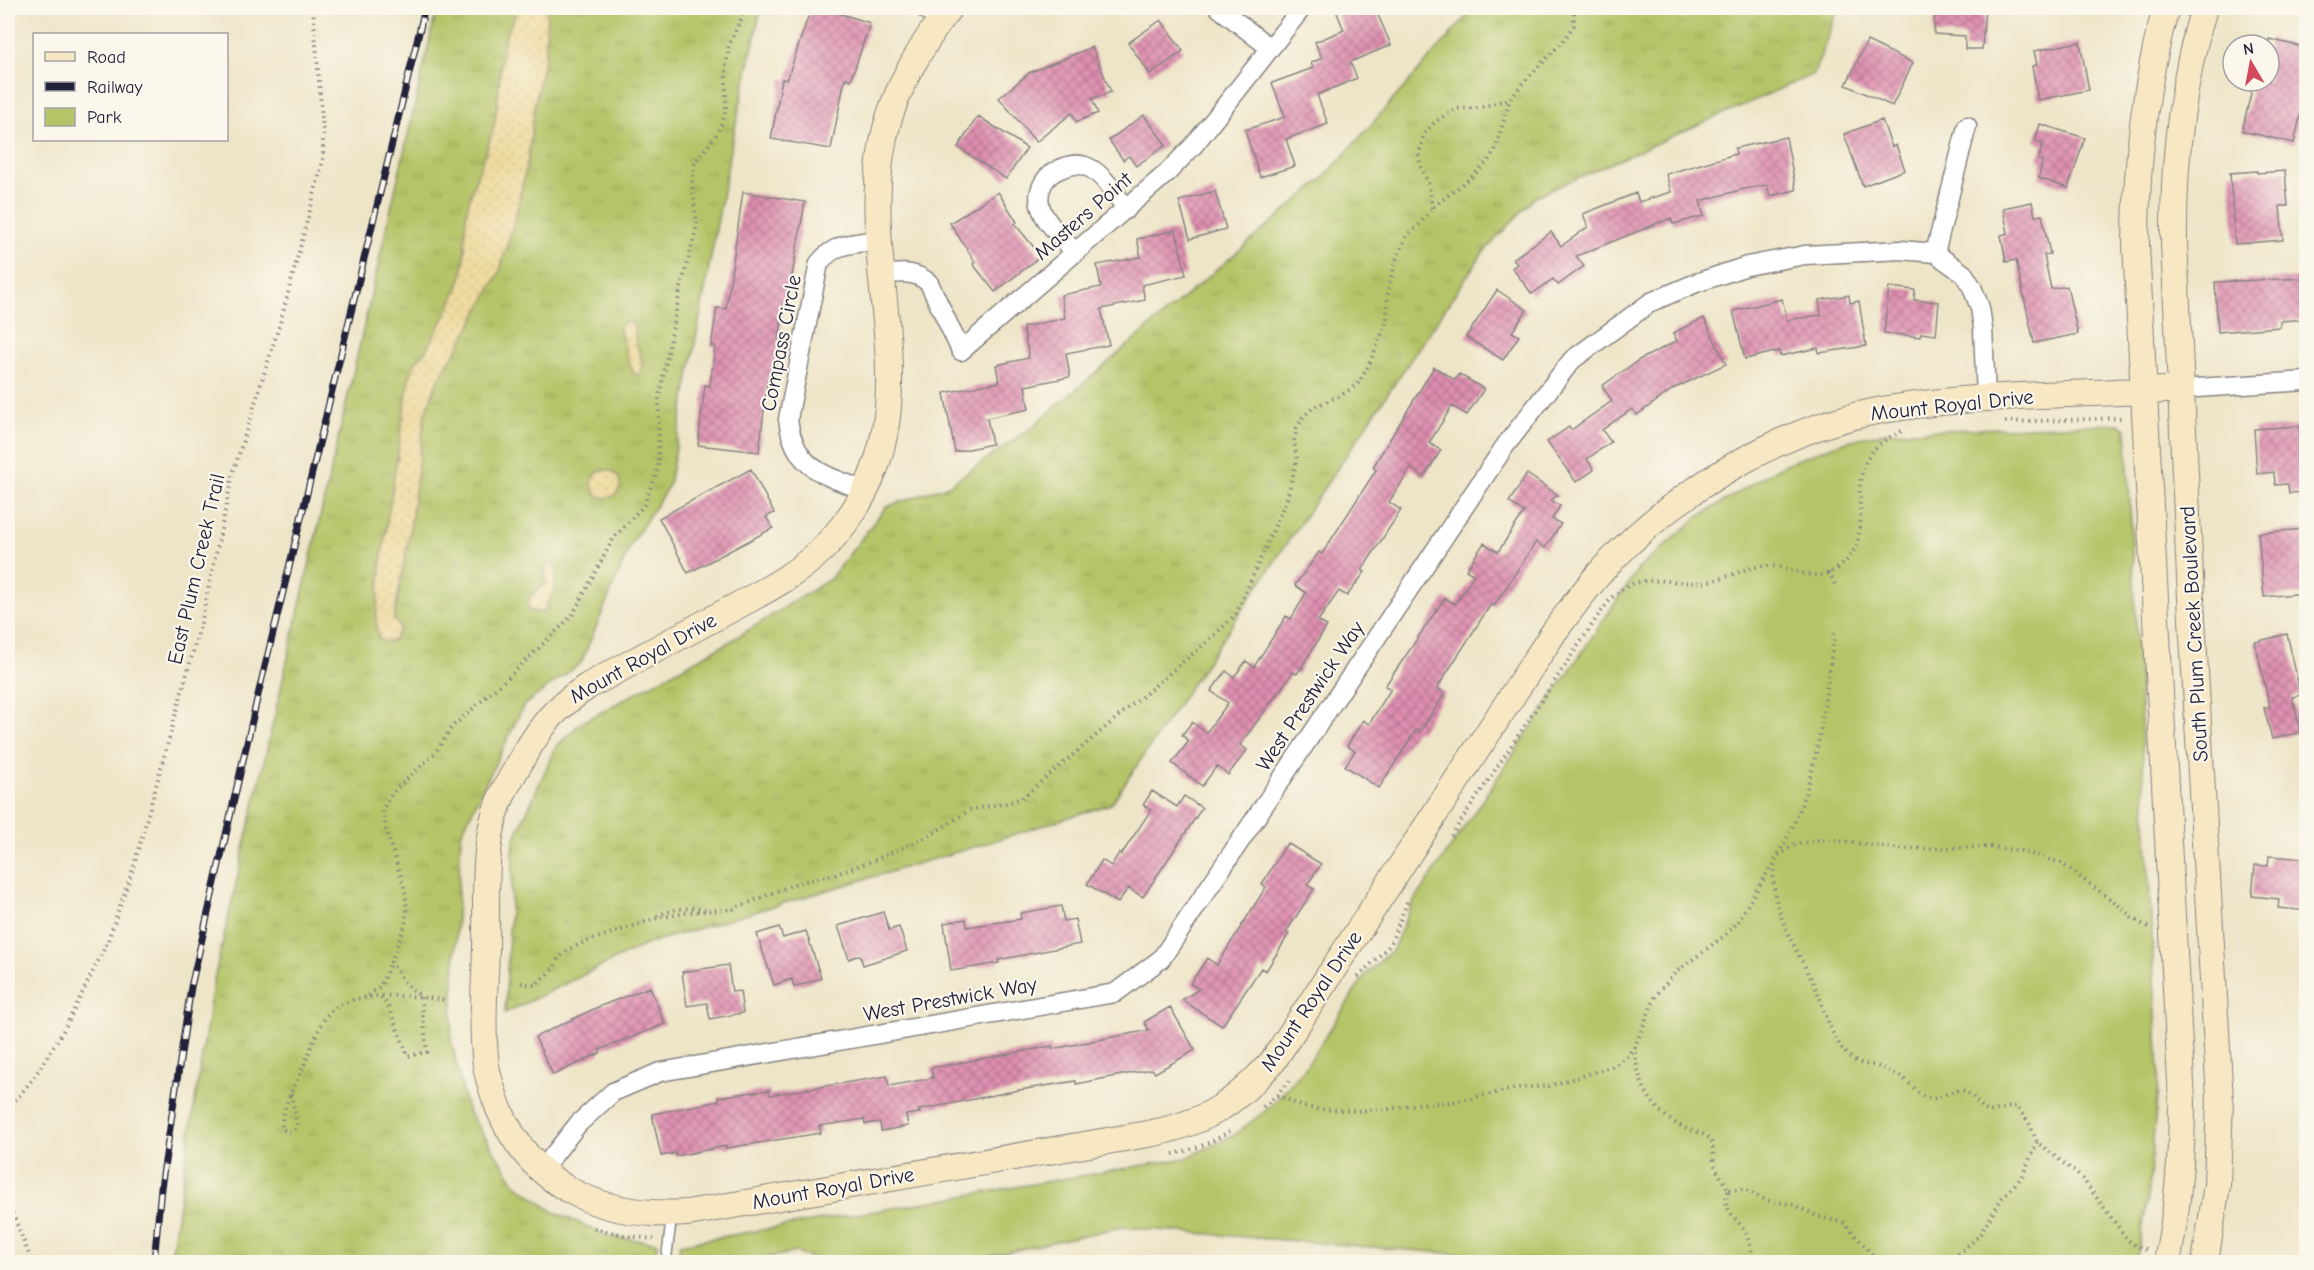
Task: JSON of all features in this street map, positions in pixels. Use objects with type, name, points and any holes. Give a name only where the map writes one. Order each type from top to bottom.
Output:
[{"type":"street","name":"Masters Point","points":[[882,275],[910,272],[920,276],[928,283],[961,351],[1167,173],[1194,145],[1302,8]]},
{"type":"street","name":"South Plum Creek Boulevard","points":[[2157,1256],[2174,1228],[2182,1156],[2182,1101],[2144,391],[2136,197],[2143,114],[2156,42],[2166,8]]},
{"type":"street","name":"South Plum Creek Boulevard","points":[[2204,8],[2185,85],[2173,198],[2192,619],[2220,1100],[2217,1185],[2205,1263]]},
{"type":"street","points":[[1228,10],[1270,48]]},
{"type":"street","name":"Mount Royal Drive","points":[[937,12],[924,43],[904,79],[889,117],[881,154],[878,240],[890,360],[890,392],[881,451],[866,491],[831,540],[805,565],[774,585],[588,686],[564,702],[549,717],[503,791],[495,816],[488,873],[484,1040],[486,1068],[505,1123],[541,1171],[575,1192],[609,1207],[631,1212],[687,1213],[1148,1134],[1180,1128],[1208,1116],[1251,1085],[1273,1061],[1554,632],[1582,595],[1622,550],[1698,488],[1766,449],[1805,432],[1880,410],[1986,398],[2181,389]]},
{"type":"street","points":[[1967,126],[1935,253],[1964,274],[1980,308],[1986,398]]},
{"type":"street","points":[[1076,252],[1049,224],[1041,209],[1039,190],[1050,174],[1066,166],[1084,165],[1101,176],[1127,209]]},
{"type":"street","name":"Compass Circle","points":[[866,491],[809,466],[790,436],[788,419],[819,263],[828,252],[842,245],[878,240]]},
{"type":"street","name":"West Prestwick Way","points":[[541,1171],[578,1124],[613,1092],[660,1072],[1115,993],[1161,959],[1505,446],[1572,360],[1651,302],[1696,283],[1747,266],[1805,255],[1901,250],[1935,253]]},
{"type":"street","points":[[2181,389],[2307,381]]},
{"type":"lane","points":[[666,1263],[672,1214]]},
{"type":"path","name":"East Plum Creek Trail","points":[[8,1110],[34,1076],[65,1028],[107,943],[133,869],[202,619],[232,473],[281,320],[323,161],[323,131],[313,8]]},
{"type":"path","points":[[367,996],[380,987],[405,924],[407,910],[405,890],[386,830],[383,810],[388,799],[435,753],[452,727],[511,675],[572,616],[613,539],[644,505],[658,469],[659,397],[680,291],[698,226],[692,184],[693,172],[695,162],[722,123],[726,109],[726,64],[729,45],[746,8]]},
{"type":"path","points":[[522,983],[536,985],[554,968],[558,959],[569,950],[648,921],[690,912],[733,909],[797,883],[837,874],[865,864],[929,836],[970,810],[1022,798],[1215,635],[1236,614],[1287,498],[1297,459],[1294,441],[1303,417],[1314,407],[1357,385],[1368,367],[1387,321],[1388,291],[1396,260],[1407,236],[1432,208],[1474,176],[1488,161],[1495,150],[1510,99],[1564,40],[1574,25],[1574,8]]},
{"type":"path","points":[[1432,208],[1429,185],[1420,165],[1419,154],[1424,134],[1435,122],[1455,109],[1478,108],[1510,99]]},
{"type":"path","points":[[1993,423],[2132,418]]},
{"type":"path","points":[[1449,838],[1598,616],[1617,592],[1638,582],[1652,580],[1695,583],[1712,581],[1764,566],[1807,575],[1825,575],[1848,560],[1856,548],[1860,534],[1858,489],[1860,476],[1868,456],[1890,437],[1911,430]]},
{"type":"path","points":[[1829,572],[1836,587]]},
{"type":"path","points":[[1293,1076],[1277,1095],[1304,1107],[1357,1111],[1453,1102],[1519,1088],[1549,1086],[1614,1066],[1625,1058],[1635,1046],[1656,995],[1676,972],[1725,936],[1737,923],[1765,880],[1796,822],[1804,801],[1827,696],[1835,631]]},
{"type":"path","points":[[2156,931],[2132,918],[2125,910],[2061,863],[2021,851],[1992,847],[1901,849],[1826,839],[1796,844],[1776,857],[1773,880],[1780,913],[1793,947],[1815,986],[1838,1043],[1846,1054],[1862,1064],[1876,1066],[1896,1074],[1926,1098],[1935,1099],[1960,1090],[1966,1092],[1988,1112],[2016,1106],[2029,1122],[2037,1142],[2082,1178],[2128,1240],[2157,1256]]},
{"type":"path","points":[[1354,984],[1369,965],[1390,945],[1409,898]]},
{"type":"path","points":[[381,997],[388,1006],[408,1056],[427,1052],[422,997],[404,982],[391,962]]},
{"type":"path","points":[[291,1094],[297,1124],[294,1131],[287,1132],[282,1129],[282,1120],[291,1094],[330,1011],[355,998],[367,996],[422,997],[443,1000]]},
{"type":"path","points":[[1635,1046],[1640,1081],[1653,1104],[1677,1124],[1705,1135],[1711,1141],[1714,1164],[1730,1190],[1726,1204],[1747,1233],[1751,1253],[1757,1263]]},
{"type":"path","points":[[1949,1263],[1979,1236],[1997,1204],[2022,1177],[2037,1142]]},
{"type":"path","points":[[1730,1190],[1744,1189],[1766,1200],[1794,1205],[1817,1216],[1844,1223],[1879,1263]]},
{"type":"path","points":[[8,1202],[32,1263]]},
{"type":"green space","points":[[437,8],[761,8],[733,137],[669,485],[631,544],[581,663],[524,705],[461,834],[451,1040],[467,1110],[516,1184],[554,1212],[608,1236],[657,1243],[655,1262],[170,1262],[213,984]]},
{"type":"green space","points":[[1474,8],[1838,8],[1814,74],[1536,196],[1482,254],[1111,804],[649,943],[505,1013],[514,840],[556,747],[579,724],[731,641],[830,579],[886,507],[949,485],[1031,428],[1324,178]]},
{"type":"green space","points":[[2118,424],[2126,428],[2159,1075],[2148,1198],[2136,1262],[1538,1262],[1121,1227],[963,1262],[822,1262],[797,1252],[743,1262],[678,1262],[680,1244],[1186,1158],[1234,1135],[1270,1107],[1305,1068],[1366,974],[1393,949],[1411,906],[1638,569],[1698,517],[1783,465],[1843,442],[1886,432]]},
{"type":"sand","points":[[518,8],[546,8],[547,14],[545,57],[535,103],[528,159],[500,271],[464,338],[438,380],[425,414],[409,537],[394,618],[400,628],[394,640],[385,642],[378,638],[376,618],[382,556],[409,379],[416,362],[425,352],[445,316],[461,278],[469,201],[494,124],[504,41]]},
{"type":"sand","points":[[626,322],[633,324],[635,341],[642,360],[638,376],[632,371],[620,331],[621,325]]},
{"type":"sand","points":[[606,470],[616,474],[620,484],[616,494],[606,498],[596,494],[592,484],[596,474]]},
{"type":"sand","points":[[550,563],[557,567],[555,588],[543,613],[530,611],[527,603],[532,595],[546,583],[545,568]]},
{"type":"building","points":[[811,8],[822,8],[870,23],[851,80],[845,78],[831,149],[771,139],[782,79],[787,80]]},
{"type":"building","points":[[1335,8],[1375,8],[1391,45],[1350,62],[1357,78],[1317,95],[1328,124],[1286,139],[1295,166],[1260,177],[1245,130],[1285,117],[1272,83],[1313,68],[1311,63],[1322,58],[1315,42],[1344,30]]},
{"type":"building","points":[[1935,8],[1985,8],[1982,49],[1965,49],[1965,36],[1934,34]]},
{"type":"building","points":[[1161,20],[1183,51],[1150,74],[1128,43]]},
{"type":"building","points":[[1867,41],[1913,63],[1892,106],[1846,85]]},
{"type":"building","points":[[2080,42],[2089,90],[2038,100],[2032,66],[2037,65],[2034,51]]},
{"type":"building","points":[[2281,42],[2307,48],[2307,88],[2294,143],[2242,131],[2251,93],[2281,93]]},
{"type":"building","points":[[1092,47],[1111,92],[1092,99],[1098,113],[1076,122],[1072,113],[1036,142],[999,98],[1029,73]]},
{"type":"building","points":[[1144,115],[1166,145],[1136,166],[1129,156],[1123,160],[1109,140]]},
{"type":"building","points":[[978,116],[1027,148],[1006,179],[958,147]]},
{"type":"building","points":[[1882,120],[1892,147],[1896,145],[1905,170],[1863,186],[1844,134]]},
{"type":"building","points":[[2040,124],[2085,138],[2068,188],[2039,178],[2042,161],[2038,160],[2043,144],[2035,141]]},
{"type":"building","points":[[1786,137],[1796,190],[1770,196],[1767,185],[1700,201],[1704,216],[1673,224],[1671,218],[1576,256],[1584,266],[1558,285],[1553,279],[1532,294],[1512,268],[1517,264],[1513,259],[1551,232],[1561,246],[1588,227],[1583,214],[1636,193],[1639,202],[1671,192],[1666,174],[1736,154],[1735,148]]},
{"type":"building","points":[[2257,171],[2257,173],[2285,171],[2288,206],[2280,206],[2283,240],[2235,244],[2230,173]]},
{"type":"building","points":[[1215,191],[1226,229],[1190,239],[1179,201]]},
{"type":"building","points":[[743,192],[805,202],[787,304],[784,304],[774,378],[768,377],[759,452],[698,445],[705,385],[710,386],[715,346],[711,346],[717,308],[726,309]]},
{"type":"building","points":[[998,192],[1017,222],[1015,224],[1041,256],[995,292],[973,264],[975,262],[950,223]]},
{"type":"building","points":[[2032,202],[2035,216],[2042,215],[2050,254],[2044,255],[2051,289],[2067,286],[2078,334],[2034,343],[2016,260],[2006,262],[2001,235],[2008,233],[2003,208]]},
{"type":"building","points":[[1176,230],[1186,275],[1142,285],[1145,300],[1101,309],[1109,345],[1066,353],[1070,377],[1025,386],[1029,409],[987,418],[992,444],[955,452],[944,393],[999,382],[996,365],[1029,358],[1023,327],[1065,318],[1061,295],[1101,287],[1097,265],[1141,257],[1137,239]]},
{"type":"building","points":[[2307,278],[2307,319],[2280,321],[2280,327],[2218,332],[2215,282]]},
{"type":"building","points":[[1889,287],[1915,290],[1914,300],[1939,302],[1936,335],[1921,333],[1920,337],[1884,333]]},
{"type":"building","points":[[1497,290],[1527,310],[1512,332],[1519,336],[1503,360],[1466,337]]},
{"type":"building","points":[[1849,295],[1850,303],[1859,301],[1866,346],[1819,353],[1818,348],[1780,356],[1779,351],[1745,359],[1733,311],[1782,299],[1787,320],[1821,315],[1819,300]]},
{"type":"building","points":[[1704,318],[1726,364],[1673,389],[1637,415],[1632,409],[1602,430],[1611,442],[1587,459],[1594,470],[1576,482],[1547,442],[1569,427],[1571,430],[1612,401],[1602,386],[1639,360],[1677,341],[1673,333]]},
{"type":"building","points":[[1434,367],[1455,380],[1459,374],[1484,389],[1467,415],[1452,406],[1429,443],[1441,450],[1424,477],[1411,468],[1389,502],[1401,510],[1362,570],[1365,572],[1347,596],[1339,591],[1318,621],[1327,626],[1297,674],[1293,672],[1240,745],[1247,750],[1228,775],[1217,766],[1202,786],[1172,763],[1189,741],[1182,735],[1192,722],[1206,733],[1228,703],[1211,691],[1226,671],[1234,677],[1246,661],[1254,667],[1286,616],[1291,619],[1306,593],[1295,585],[1319,552],[1322,554],[1376,470],[1373,467]]},
{"type":"building","points":[[2299,426],[2300,437],[2307,436],[2307,492],[2289,493],[2288,484],[2275,485],[2274,472],[2257,474],[2254,429]]},
{"type":"building","points":[[751,469],[774,513],[766,517],[773,528],[688,573],[659,518]]},
{"type":"building","points":[[1527,474],[1558,495],[1551,500],[1560,506],[1552,519],[1561,524],[1545,548],[1536,542],[1494,606],[1491,604],[1437,688],[1445,693],[1420,732],[1416,730],[1379,788],[1345,766],[1355,751],[1347,746],[1363,720],[1369,724],[1391,689],[1385,686],[1445,598],[1455,604],[1474,575],[1466,570],[1484,543],[1498,552],[1524,512],[1509,502]]},
{"type":"building","points":[[2303,529],[2307,561],[2307,593],[2264,597],[2258,533]]},
{"type":"building","points":[[2287,634],[2301,695],[2292,697],[2301,732],[2272,739],[2264,708],[2270,707],[2255,642]]},
{"type":"building","points":[[1152,791],[1177,807],[1184,796],[1202,808],[1143,897],[1128,888],[1118,903],[1087,884],[1102,860],[1111,866],[1119,853],[1121,855],[1151,810],[1143,805]]},
{"type":"building","points":[[1287,843],[1321,864],[1307,885],[1314,889],[1286,932],[1289,934],[1266,971],[1261,968],[1222,1026],[1182,1000],[1199,989],[1190,984],[1207,958],[1217,965],[1266,887],[1262,884]]},
{"type":"building","points":[[2269,856],[2307,859],[2307,911],[2278,908],[2279,899],[2252,896],[2255,865],[2268,866]]},
{"type":"building","points":[[1061,906],[1064,921],[1075,919],[1080,944],[998,960],[999,963],[951,971],[944,923],[966,919],[967,927],[1021,919],[1020,913]]},
{"type":"building","points":[[883,912],[889,930],[899,927],[907,951],[863,965],[860,955],[849,959],[838,926]]},
{"type":"building","points":[[779,927],[783,938],[806,931],[821,978],[794,987],[792,979],[774,985],[757,934]]},
{"type":"building","points":[[728,965],[732,992],[740,991],[743,1013],[710,1019],[707,1003],[687,1006],[682,972]]},
{"type":"building","points":[[650,987],[665,1024],[599,1050],[600,1053],[553,1075],[535,1037],[598,1007]]},
{"type":"building","points":[[1170,1007],[1195,1050],[1155,1073],[1152,1069],[1076,1084],[1076,1081],[1019,1090],[919,1110],[920,1113],[906,1115],[908,1126],[881,1131],[880,1122],[865,1124],[864,1119],[819,1126],[821,1133],[726,1148],[726,1146],[676,1156],[676,1153],[661,1156],[652,1114],[719,1101],[718,1097],[769,1090],[770,1095],[887,1076],[889,1086],[933,1078],[931,1068],[1052,1046],[1052,1049],[1149,1030],[1144,1022]]},
{"type":"railway","points":[[154,1262],[161,1188],[191,987],[258,695],[425,8]]}]
